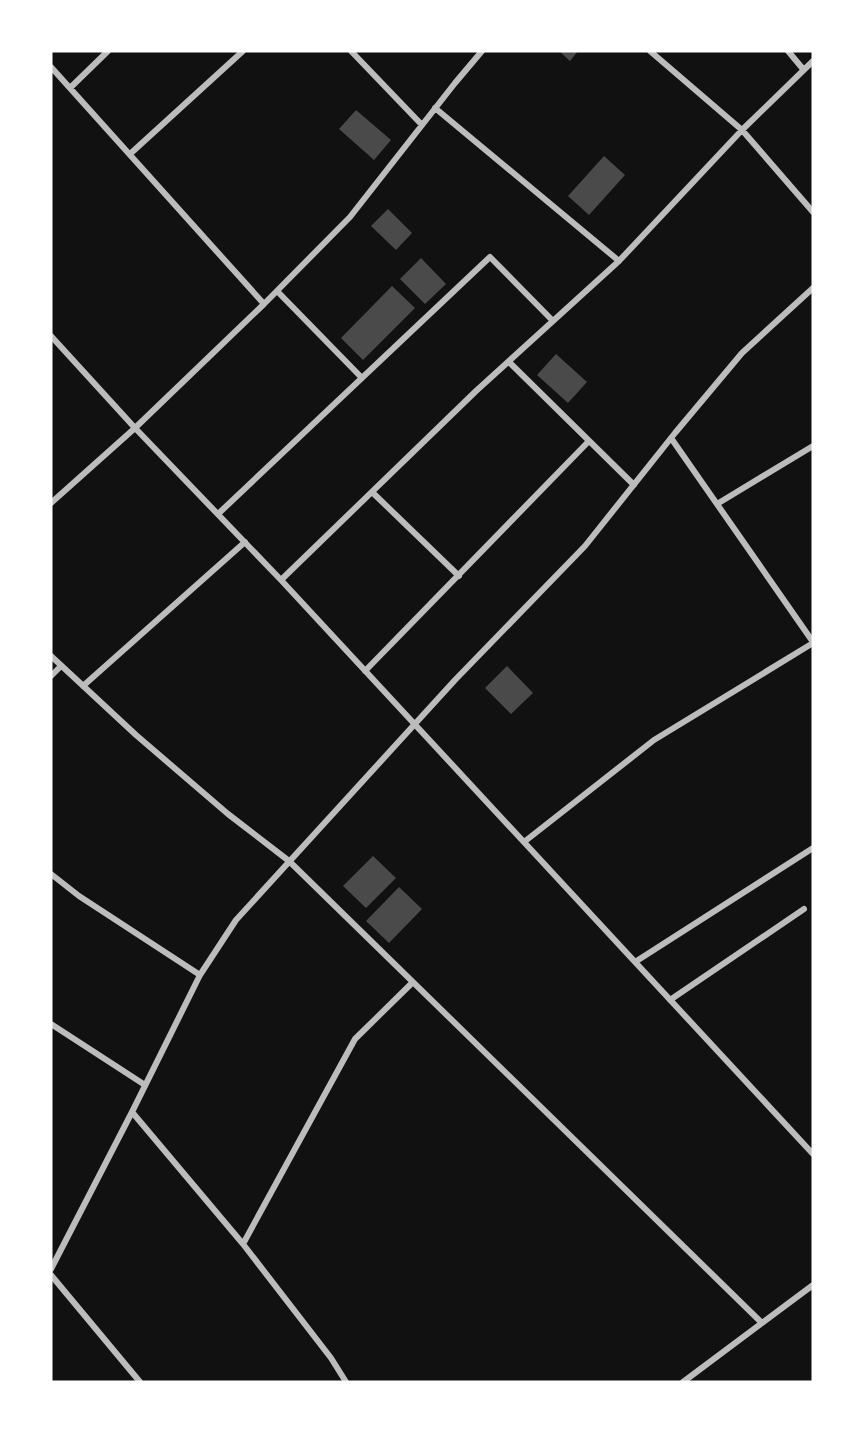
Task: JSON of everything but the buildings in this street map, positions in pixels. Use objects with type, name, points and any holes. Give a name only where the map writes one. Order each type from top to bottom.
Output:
[{"type":"street","points":[[70,88],[108,51]]},
{"type":"street","points":[[130,154],[243,51]]},
{"type":"street","points":[[351,51],[422,125]]},
{"type":"street","points":[[51,503],[135,428],[264,304],[350,217],[482,51]]},
{"type":"street","points":[[650,51],[742,130],[813,212]]},
{"type":"street","points":[[788,51],[803,69]]},
{"type":"street","points":[[281,580],[509,362],[619,261],[742,130],[813,61]]},
{"type":"street","points":[[51,67],[264,304]]},
{"type":"street","points":[[435,108],[619,261]]},
{"type":"street","points":[[218,514],[490,257],[553,321]]},
{"type":"street","points":[[51,1269],[200,975],[236,920],[455,680],[585,546],[742,353],[813,288]]},
{"type":"street","points":[[277,291],[362,378]]},
{"type":"street","points":[[51,336],[135,428],[366,671],[813,1154]]},
{"type":"street","points":[[509,362],[634,485]]},
{"type":"street","points":[[524,842],[654,740],[813,642],[671,438]]},
{"type":"street","points":[[366,671],[589,441]]},
{"type":"street","points":[[717,504],[813,446]]},
{"type":"street","points":[[372,492],[459,576]]},
{"type":"street","points":[[83,686],[245,542]]},
{"type":"street","points":[[51,656],[136,735],[228,814],[290,861],[762,1323]]},
{"type":"street","points":[[51,675],[61,666]]},
{"type":"street","points":[[635,962],[813,848]]},
{"type":"street","points":[[51,874],[79,896],[200,975]]},
{"type":"street","points":[[670,1000],[804,909]]},
{"type":"street","points":[[243,1244],[355,1039],[413,982]]},
{"type":"street","points":[[51,1024],[145,1085]]},
{"type":"street","points":[[132,1112],[243,1244],[331,1358],[346,1382]]},
{"type":"street","points":[[51,1275],[140,1382]]},
{"type":"street","points":[[683,1382],[813,1285]]}]
